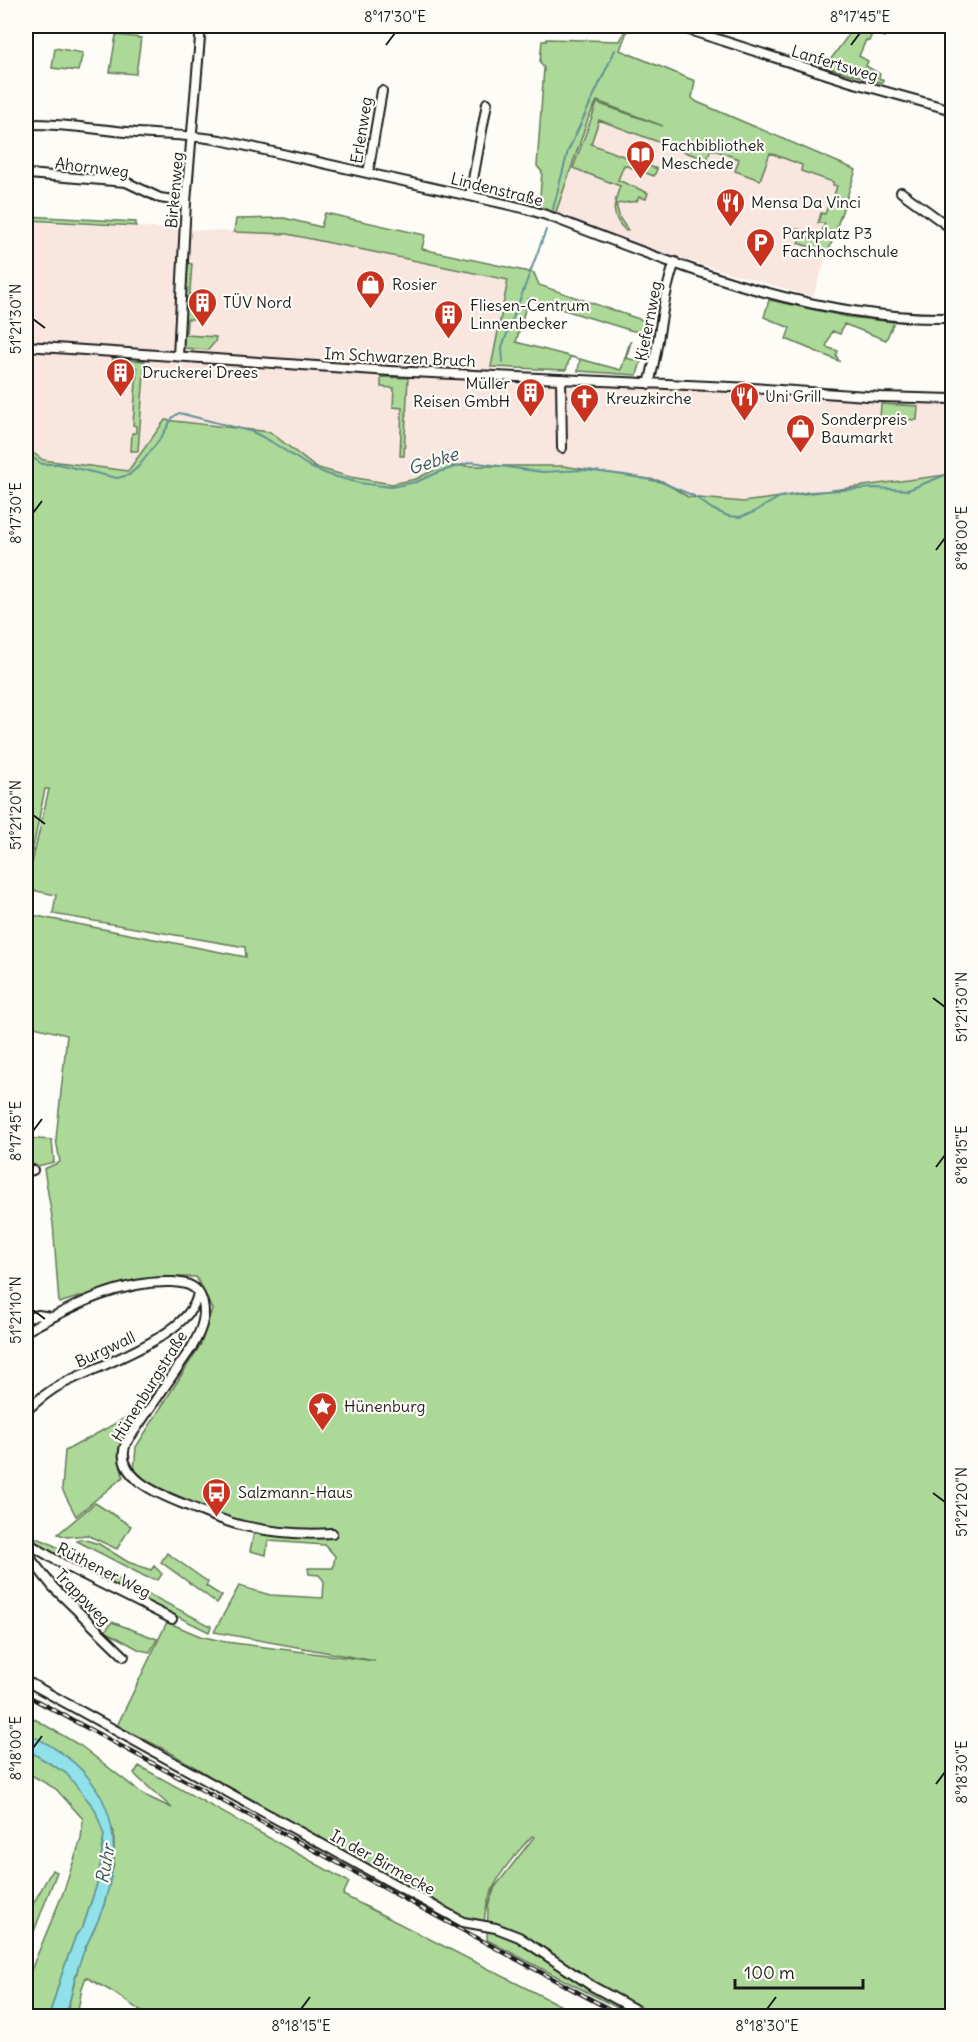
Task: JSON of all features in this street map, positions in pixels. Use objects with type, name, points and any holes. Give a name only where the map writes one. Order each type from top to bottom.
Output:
[{"type":"street","name":"Birkenweg","points":[[178,356],[186,202],[201,26]]},
{"type":"street","name":"Lanfertsweg","points":[[677,26],[851,82],[952,110]]},
{"type":"street","points":[[702,35],[705,26]]},
{"type":"street","name":"Erlenweg","points":[[368,173],[382,91]]},
{"type":"street","points":[[471,196],[487,103]]},
{"type":"street","name":"Lindenstraße","points":[[26,124],[52,124],[220,140],[546,215],[751,289],[803,302],[904,316],[952,318]]},
{"type":"street","name":"Ahornweg","points":[[28,174],[126,182],[156,197],[186,202]]},
{"type":"street","points":[[901,192],[952,229]]},
{"type":"street","name":"Kiefernweg","points":[[648,384],[662,327],[669,279],[675,262]]},
{"type":"street","name":"Im Schwarzen Bruch","points":[[26,346],[390,371],[952,399]]},
{"type":"street","points":[[561,379],[562,448]]},
{"type":"street","points":[[26,1331],[98,1296],[140,1284],[179,1282],[191,1285],[198,1292],[204,1310]]},
{"type":"street","points":[[198,1292],[194,1307],[199,1306],[204,1310]]},
{"type":"street","name":"Burgwall","points":[[26,1411],[46,1393],[64,1383],[160,1337],[180,1322],[194,1307]]},
{"type":"street","name":"Hünenburgstraße","points":[[204,1310],[202,1325],[192,1347],[126,1443],[123,1455],[126,1466],[138,1480],[154,1491],[233,1523],[298,1533],[332,1533]]},
{"type":"street","points":[[26,1319],[38,1315],[51,1317]]},
{"type":"street","name":"Rüthener Weg","points":[[26,1542],[66,1566],[172,1619]]},
{"type":"street","name":"Trappweg","points":[[26,1553],[53,1587],[124,1656]]},
{"type":"street","name":"In der Birmecke","points":[[26,1681],[463,1922],[496,1928],[519,1937],[587,1983],[647,2016]]},
{"type":"shaded area","points":[[597,101],[762,162],[767,149],[851,182],[813,297],[673,256],[556,212]]},
{"type":"shaded area","points":[[26,222],[287,234],[508,280],[491,367],[491,380],[952,404],[952,474],[743,502],[688,497],[662,481],[563,466],[442,466],[416,479],[392,484],[350,477],[315,466],[270,432],[128,471],[43,460],[26,448]]},
{"type":"green space","points":[[629,26],[620,50],[695,81],[692,98],[697,102],[856,170],[828,253],[798,243],[800,239],[795,237],[797,229],[805,231],[803,236],[818,241],[825,223],[818,223],[821,213],[825,214],[837,186],[833,185],[833,182],[801,171],[802,165],[770,153],[760,180],[735,171],[739,159],[711,149],[707,160],[599,120],[591,144],[657,169],[654,176],[624,165],[618,180],[648,193],[646,199],[639,197],[637,201],[616,204],[620,219],[628,230],[626,231],[617,220],[614,210],[620,186],[573,168],[597,103],[663,126],[597,101],[588,119],[556,212],[539,208],[542,172],[537,166],[544,68],[540,62],[542,41],[547,39],[620,41]]},
{"type":"green space","points":[[855,26],[886,26],[884,37],[873,32],[869,41],[866,40],[859,56],[868,61],[866,66],[880,74],[879,78],[883,80],[882,83],[825,67]]},
{"type":"green space","points":[[116,35],[141,38],[136,74],[110,72]]},
{"type":"green space","points":[[55,48],[83,53],[78,71],[52,68]]},
{"type":"green space","points":[[325,213],[425,235],[422,249],[534,273],[539,285],[645,321],[643,331],[633,331],[528,299],[516,342],[579,359],[570,357],[566,370],[491,367],[508,280],[287,234],[234,232],[236,219],[284,218],[321,227]]},
{"type":"green space","points":[[26,216],[136,222],[136,226],[26,220]]},
{"type":"green space","points":[[188,263],[192,264],[189,303],[194,304],[193,319],[187,319],[186,335],[216,337],[208,350],[184,348],[182,343]]},
{"type":"green space","points":[[769,300],[848,317],[894,322],[886,340],[844,324],[840,334],[832,331],[826,347],[838,351],[836,355],[839,361],[786,339],[790,328],[764,317]]},
{"type":"green space","points":[[630,342],[626,358],[638,361],[640,357],[642,358],[637,375],[578,371],[580,359],[621,370]]},
{"type":"green space","points":[[113,359],[145,361],[138,451],[131,451],[132,433],[136,433],[136,426],[133,425],[137,368],[111,366]]},
{"type":"green space","points":[[381,377],[408,378],[404,456],[400,456],[402,408],[393,407],[394,388],[381,387]]},
{"type":"green space","points":[[881,404],[918,406],[917,420],[880,418]]},
{"type":"green space","points":[[165,420],[270,432],[315,467],[350,477],[392,484],[416,479],[442,466],[563,466],[662,481],[688,497],[743,502],[952,474],[952,2016],[633,2016],[487,1940],[488,1906],[495,1887],[534,1837],[532,1836],[523,1845],[500,1876],[494,1887],[485,1911],[484,1924],[466,1921],[290,1824],[166,1750],[117,1726],[167,1622],[200,1636],[226,1642],[375,1661],[214,1632],[239,1586],[270,1595],[323,1598],[324,1581],[319,1575],[309,1574],[308,1568],[333,1568],[335,1556],[325,1545],[268,1541],[266,1555],[250,1551],[256,1523],[232,1519],[150,1484],[134,1471],[136,1447],[201,1344],[212,1309],[196,1277],[135,1280],[59,1303],[53,1223],[44,1169],[60,1162],[56,1139],[67,1035],[26,1025],[26,914],[246,957],[245,947],[53,914],[56,895],[26,889],[49,789],[45,789],[26,882],[26,448],[43,460],[128,471]]},
{"type":"green space","points":[[26,1138],[52,1140],[54,1162],[26,1169]]},
{"type":"green space","points":[[159,1380],[164,1386],[123,1442],[119,1455],[123,1477],[76,1516],[62,1489],[65,1451],[129,1416]]},
{"type":"green space","points":[[95,1503],[131,1526],[117,1549],[87,1535],[67,1537],[58,1534]]},
{"type":"green space","points":[[26,1534],[47,1542],[211,1626],[209,1632],[72,1565],[26,1539]]},
{"type":"green space","points":[[82,1539],[99,1544],[128,1562],[151,1570],[154,1566],[162,1574],[158,1580],[146,1577],[77,1541]]},
{"type":"green space","points":[[167,1553],[208,1582],[206,1586],[222,1596],[217,1603],[161,1562]]},
{"type":"green space","points":[[112,1622],[157,1639],[150,1652],[140,1650],[105,1631]]},
{"type":"green space","points":[[26,1714],[81,1746],[144,1795],[172,1808],[134,1774],[139,1766],[349,1882],[343,1895],[581,2016],[148,2016],[86,1977],[77,2016],[66,2016],[80,1960],[104,1905],[114,1863],[114,1832],[69,1758],[26,1733]]},
{"type":"green space","points":[[26,1749],[66,1773],[95,1809],[104,1834],[99,1878],[83,1927],[76,1935],[49,2016],[26,2016],[26,1982],[63,1893],[81,1839],[83,1819],[56,1789],[26,1772]]},
{"type":"green space","points":[[52,1870],[57,1872],[26,1952],[26,1917]]},
{"type":"water","name":"Ruhr","points":[[26,1733],[52,1747],[74,1763],[91,1781],[103,1801],[111,1823],[113,1848],[111,1875],[102,1911],[86,1945],[74,1980],[66,2016],[49,2016],[76,1935],[83,1927],[99,1878],[104,1835],[95,1809],[66,1773],[26,1749]]},
{"type":"waterway","points":[[553,209],[568,151],[615,50]]},
{"type":"waterway","points":[[503,362],[502,347],[546,230]]},
{"type":"waterway","name":"Gebke","points":[[26,453],[42,464],[58,464],[117,478],[129,475],[139,466],[162,436],[173,417],[179,413],[253,432],[312,468],[359,483],[391,487],[416,482],[472,462],[542,472],[584,470],[661,482],[694,496],[712,509],[728,516],[740,517],[780,497],[809,492],[875,488],[908,490],[945,475],[952,475]]},
{"type":"railway","points":[[26,1695],[622,2016]]},
{"type":"place","name":"Fachbibliothek Meschede","points":[[640,180]]},
{"type":"place","name":"Mensa Da Vinci","points":[[730,228]]},
{"type":"place","name":"Parkplatz P3 Fachhochschule","points":[[761,268]]},
{"type":"place","name":"Rosier","points":[[371,310]]},
{"type":"place","name":"TÜV Nord","points":[[202,328]]},
{"type":"place","name":"Fliesen-Centrum Linnenbecker","points":[[449,340]]},
{"type":"place","name":"Druckerei Drees","points":[[121,398]]},
{"type":"place","name":"Müller Reisen GmbH","points":[[531,418]]},
{"type":"place","name":"Uni Grill","points":[[744,422]]},
{"type":"place","name":"Kreuzkirche","points":[[585,424]]},
{"type":"place","name":"Sonderpreis Baumarkt","points":[[800,454]]},
{"type":"place","name":"Hünenburg","points":[[323,1432]]},
{"type":"place","name":"Salzmann-Haus","points":[[217,1518]]}]
